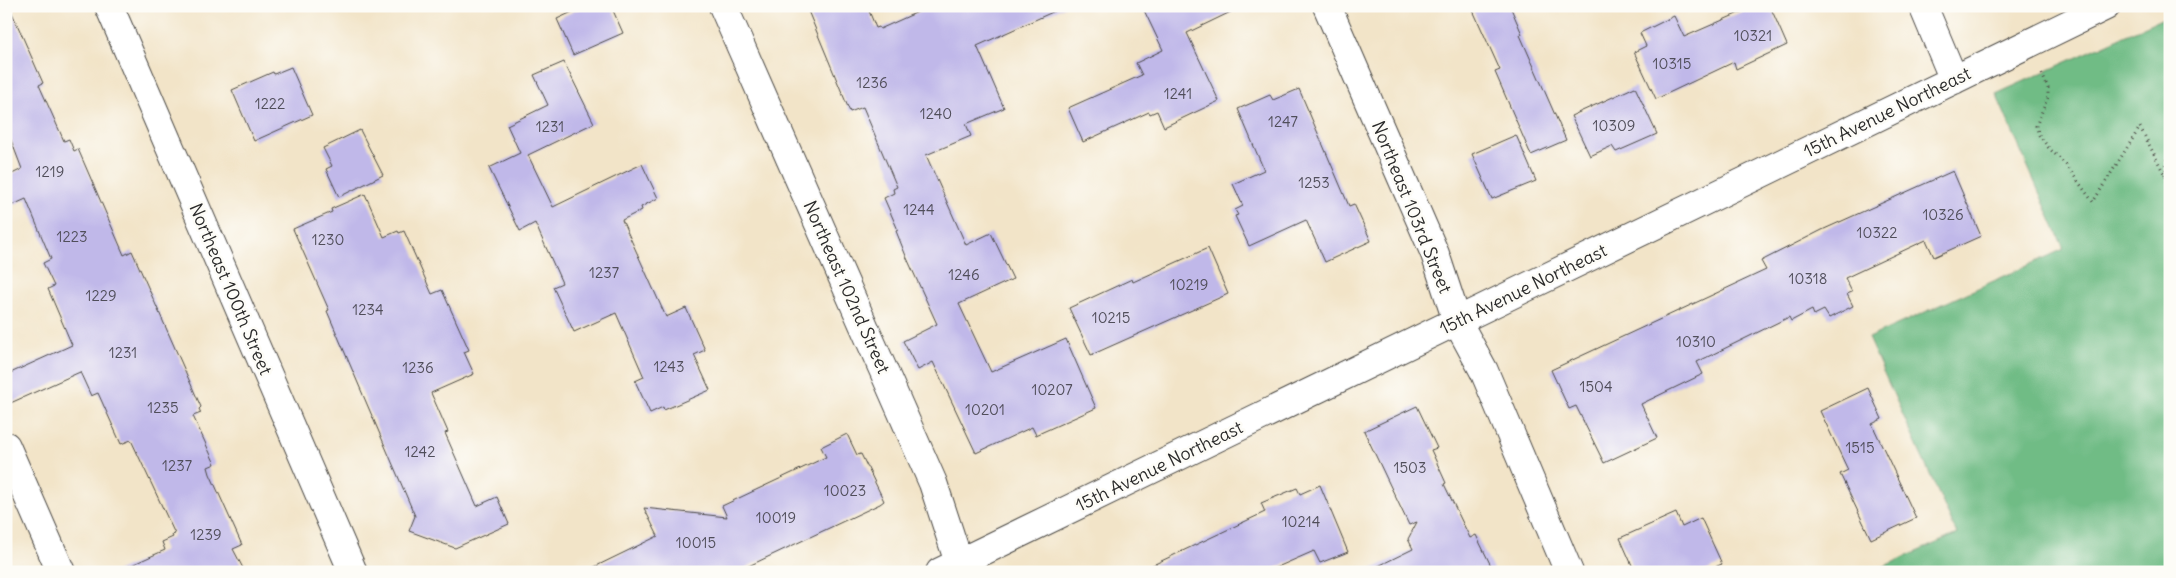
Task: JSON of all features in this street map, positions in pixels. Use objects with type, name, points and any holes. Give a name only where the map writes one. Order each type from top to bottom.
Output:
[{"type":"street","name":"Northeast 100th Street","points":[[109,6],[353,572]]},
{"type":"street","name":"Northeast 102nd Street","points":[[724,6],[933,483],[954,569]]},
{"type":"street","name":"Northeast 103rd Street","points":[[1327,6],[1435,254],[1457,321],[1484,371],[1569,572]]},
{"type":"street","points":[[1923,6],[1954,80]]},
{"type":"street","name":"15th Avenue Northeast","points":[[954,569],[1457,321],[2106,6]]},
{"type":"street","points":[[6,446],[61,572]]},
{"type":"path","points":[[2029,44],[2048,88],[2048,97],[2036,126],[2039,134],[2048,147],[2066,165],[2093,202],[2140,128],[2170,185]]},
{"type":"path","points":[[2165,175],[2170,139]]},
{"type":"green space","points":[[2170,15],[2170,572],[1871,572],[1957,534],[1868,338],[2064,249],[1996,94]]},
{"type":"building","points":[[6,6],[9,6],[43,83],[39,85],[64,141],[69,139],[74,151],[78,149],[124,255],[132,251],[201,407],[199,409],[201,413],[193,416],[215,464],[208,467],[210,474],[242,545],[233,549],[245,572],[116,572],[165,550],[162,542],[173,537],[172,535],[175,534],[131,440],[121,444],[98,393],[91,396],[80,372],[6,405],[6,375],[72,345],[48,289],[54,286],[43,263],[51,259],[26,199],[6,208],[6,177],[22,169],[6,127]]},
{"type":"building","points":[[585,6],[611,6],[623,33],[573,55],[557,19]]},
{"type":"building","points":[[806,6],[867,6],[876,28],[879,27],[880,29],[931,6],[1066,6],[977,46],[1004,108],[966,124],[971,136],[926,155],[966,245],[991,233],[1013,279],[959,304],[991,372],[1066,339],[1096,408],[1036,435],[1032,427],[976,453],[933,362],[918,370],[903,341],[937,324],[906,256],[896,231],[898,230],[884,198],[894,193],[893,189],[897,187],[863,107],[850,112]]},
{"type":"building","points":[[1142,6],[1243,6],[1187,33],[1219,101],[1164,127],[1157,111],[1150,114],[1149,112],[1083,142],[1068,108],[1142,75],[1136,63],[1163,50]]},
{"type":"building","points":[[1471,6],[1510,6],[1522,34],[1520,35],[1566,140],[1531,155],[1495,72],[1500,70]]},
{"type":"building","points":[[1755,6],[1770,6],[1787,45],[1736,69],[1734,62],[1656,99],[1634,52],[1646,46],[1640,33],[1674,16],[1684,37]]},
{"type":"building","points":[[564,62],[594,123],[528,155],[553,207],[642,164],[658,198],[641,207],[642,210],[622,220],[666,317],[686,308],[705,350],[694,355],[710,390],[664,410],[663,407],[650,413],[635,381],[644,377],[616,313],[574,332],[553,287],[562,283],[535,223],[520,231],[489,168],[520,153],[507,125],[548,105],[534,75]]},
{"type":"building","points":[[291,67],[312,115],[254,141],[232,90],[273,72],[274,74]]},
{"type":"building","points":[[1635,87],[1657,134],[1616,152],[1612,146],[1590,156],[1571,116]]},
{"type":"building","points":[[1299,89],[1349,206],[1354,204],[1371,241],[1325,262],[1306,220],[1249,246],[1235,216],[1238,215],[1235,210],[1243,206],[1233,184],[1264,170],[1238,109],[1270,95],[1273,100]]},
{"type":"building","points":[[360,130],[383,175],[339,197],[326,169],[332,166],[323,148]]},
{"type":"building","points":[[1516,135],[1536,181],[1492,199],[1472,154]]},
{"type":"building","points":[[1953,171],[1981,236],[1934,257],[1926,240],[1845,278],[1852,292],[1847,294],[1853,306],[1829,318],[1824,310],[1814,315],[1812,310],[1791,321],[1789,317],[1697,362],[1703,374],[1641,404],[1657,438],[1604,463],[1576,406],[1569,409],[1551,370],[1766,270],[1761,261],[1822,230]]},
{"type":"building","points":[[365,194],[384,237],[398,231],[399,233],[404,231],[432,294],[442,290],[469,350],[464,352],[474,374],[431,393],[448,432],[445,433],[477,506],[497,497],[509,524],[455,548],[409,531],[415,516],[293,229],[332,212],[331,209]]},
{"type":"building","points":[[1208,248],[1228,294],[1091,355],[1069,308],[1132,279],[1133,282]]},
{"type":"building","points":[[1868,388],[1882,419],[1872,424],[1916,518],[1871,539],[1840,474],[1848,470],[1820,411]]},
{"type":"building","points":[[1417,406],[1437,448],[1431,450],[1446,483],[1444,484],[1470,538],[1476,535],[1494,572],[1366,572],[1413,549],[1408,539],[1417,522],[1409,525],[1364,431]]},
{"type":"building","points":[[847,434],[857,455],[861,454],[884,501],[880,504],[736,572],[584,572],[658,536],[644,508],[727,517],[722,506],[826,457],[821,447]]},
{"type":"building","points":[[1320,485],[1348,552],[1320,563],[1314,551],[1266,572],[1138,572],[1265,512],[1261,503],[1297,488],[1300,494]]},
{"type":"building","points":[[1676,513],[1682,527],[1701,518],[1722,564],[1703,572],[1635,572],[1620,538]]}]
